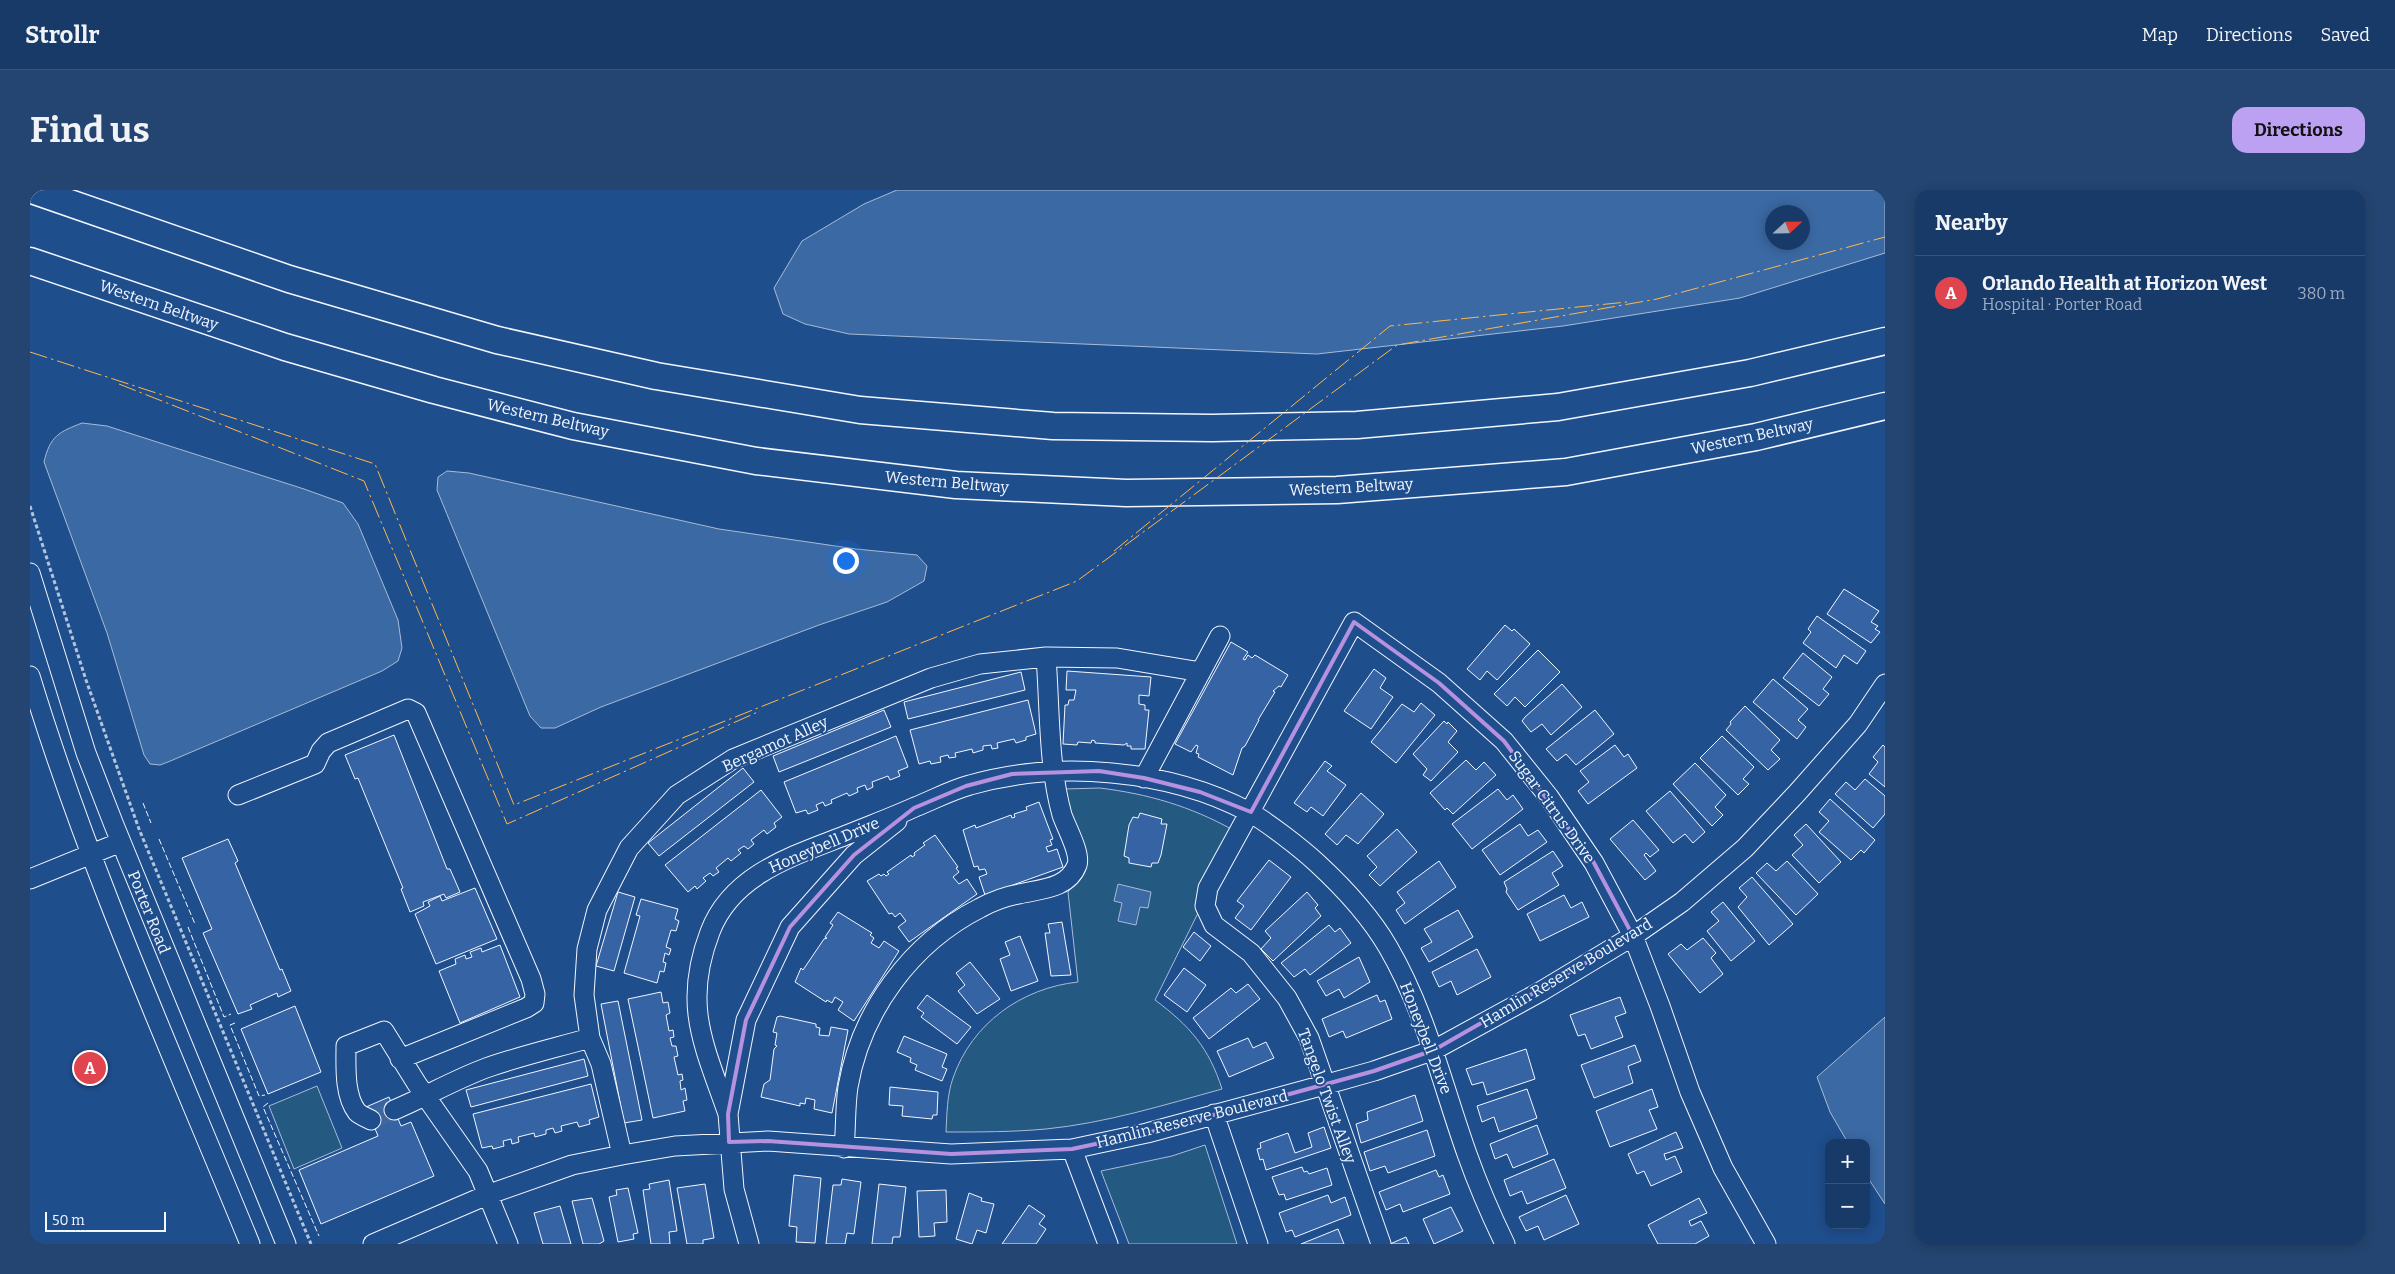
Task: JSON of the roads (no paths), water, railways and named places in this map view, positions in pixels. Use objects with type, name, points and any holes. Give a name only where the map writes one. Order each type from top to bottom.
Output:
[{"type":"highway","points":[[32,190],[289,279],[497,340],[656,376],[860,410],[1034,424],[1212,428],[1357,426],[1558,406],[1750,373],[1885,341]]},
{"type":"highway","name":"Western Beltway","points":[[30,261],[285,347],[434,390],[573,426],[756,461],[956,485],[1126,493],[1337,490],[1566,472],[1756,437],[1885,406]]},
{"type":"street","name":"Porter Road","points":[[30,573],[86,753],[286,1244]]},
{"type":"street","points":[[30,617],[39,640],[58,666]]},
{"type":"street","name":"Sugar Citrus Drive","points":[[1251,812],[1354,622],[1439,683],[1504,741],[1549,797],[1594,863],[1633,936],[1694,1100],[1723,1168],[1766,1244]]},
{"type":"street","points":[[1144,778],[1220,636]]},
{"type":"street","points":[[844,1148],[848,1087],[862,1035],[890,984],[917,953],[947,927],[981,907],[1017,894],[1045,890],[1062,883],[1072,874],[1078,863],[1076,850],[1062,815],[1054,771],[1046,657]]},
{"type":"street","name":"Bergamot Alley","points":[[622,1155],[600,1064],[590,1038],[584,995],[587,949],[597,910],[629,848],[677,795],[733,760],[931,678],[980,664],[1046,657],[1117,658],[1201,672]]},
{"type":"street","name":"Porter Road","points":[[30,676],[68,795],[250,1244]]},
{"type":"street","name":"Hamlin Reserve Boulevard","points":[[373,1244],[487,1195],[572,1165],[622,1155],[675,1146],[768,1140],[844,1148],[951,1154],[1072,1149],[1147,1134],[1214,1114],[1374,1072],[1434,1050],[1540,992],[1633,936],[1682,902],[1746,848],[1858,724],[1885,684]]},
{"type":"street","points":[[238,794],[315,764],[321,751],[336,738],[408,709],[416,713],[527,970],[535,994],[534,1003],[526,1008],[400,1059]]},
{"type":"street","name":"Honeybell Drive","points":[[728,1114],[700,1034],[695,996],[700,966],[710,929],[730,898],[758,873],[788,858],[966,786],[1012,774],[1054,771],[1099,771],[1144,778],[1200,792],[1251,812],[1316,861],[1358,906],[1391,953],[1413,994],[1434,1050],[1467,1154],[1505,1244]]},
{"type":"street","name":"Honeybell Drive","points":[[749,1244],[734,1188],[728,1114],[746,1020],[790,927],[854,855],[914,808]]},
{"type":"street","name":"Tangelo Twist Alley","points":[[1251,812],[1208,888],[1204,906],[1214,925],[1251,953],[1287,998],[1310,1038],[1324,1085],[1381,1244]]},
{"type":"street","points":[[30,879],[121,842]]},
{"type":"street","points":[[371,1120],[358,1113],[350,1096],[346,1046],[384,1031],[400,1059],[478,1171],[508,1244]]},
{"type":"street","points":[[394,1110],[426,1097],[445,1085],[486,1068],[590,1038]]},
{"type":"street","points":[[1214,1114],[1258,1244]]},
{"type":"street","points":[[1072,1149],[1108,1244]]},
{"type":"tunnel","points":[[371,1120],[394,1110]]},
{"type":"place","name":"Orlando Health at Horizon West","points":[[90,1068]]}]
